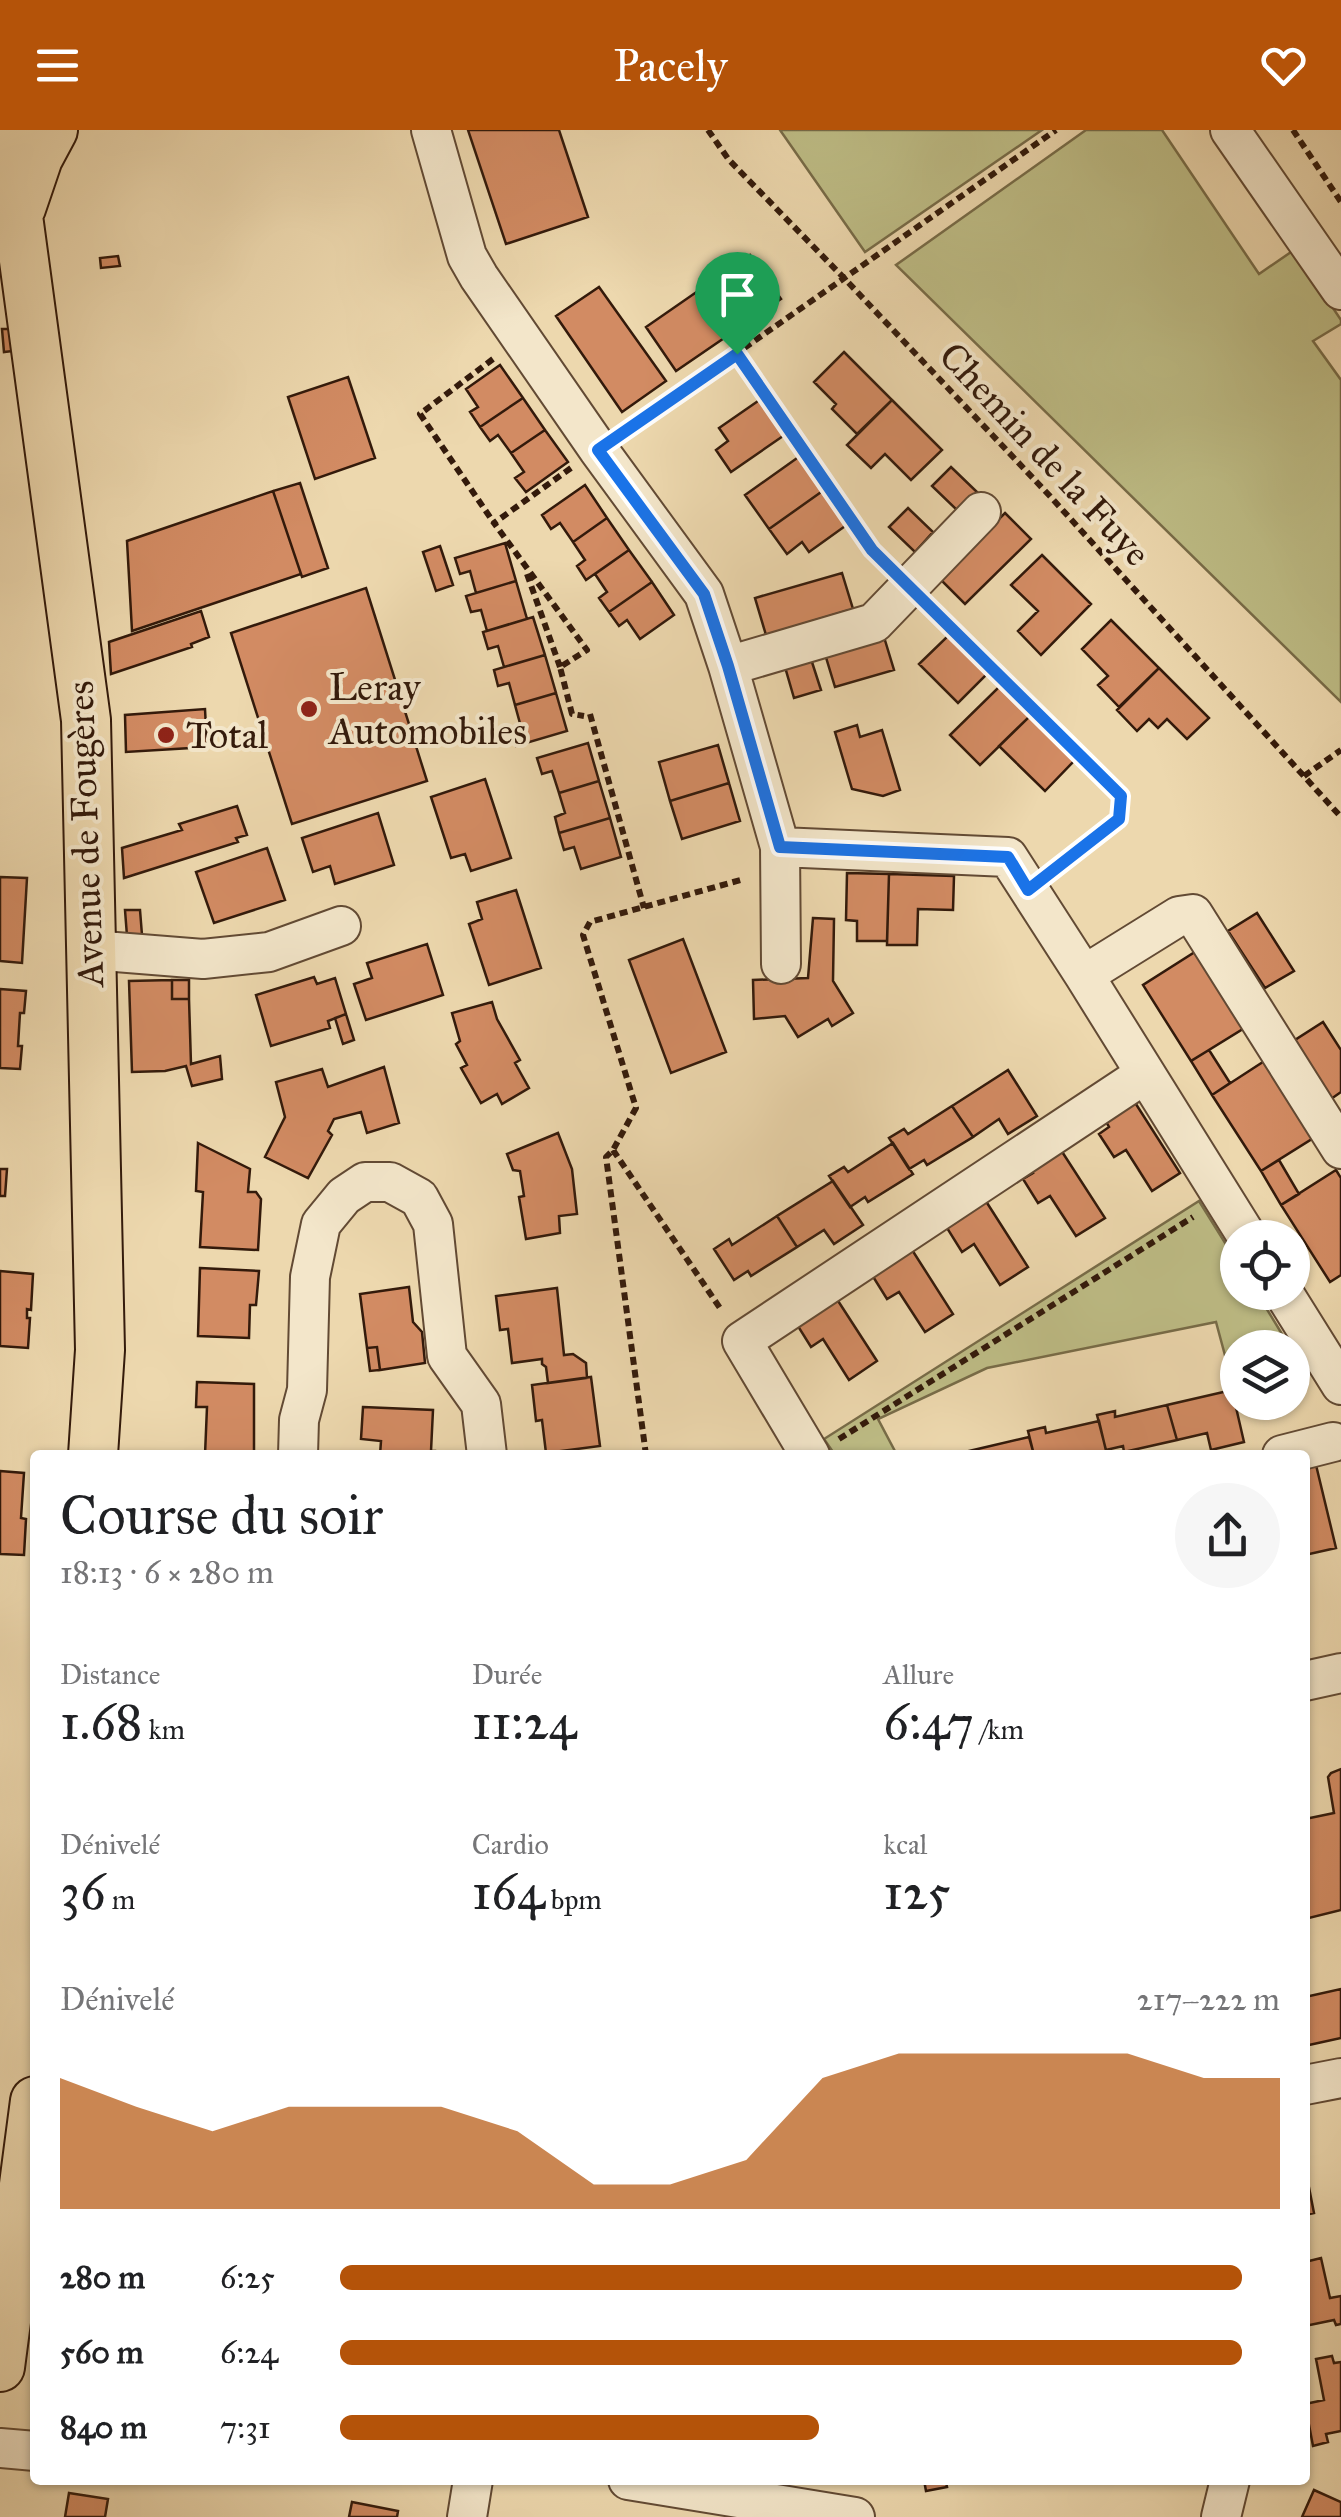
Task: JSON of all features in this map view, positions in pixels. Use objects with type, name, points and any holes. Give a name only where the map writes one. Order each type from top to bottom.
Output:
[{"type":"main road","name":"Avenue de Fougères","points":[[8,130],[86,720],[100,1350],[93,1450]]},
{"type":"main road","name":"Avenue de Fougères","points":[[18,216],[52,130]]},
{"type":"main road","points":[[0,2367],[5,2303],[30,2136]]},
{"type":"street","points":[[431,130],[468,256],[479,277],[598,450],[704,594],[781,859],[781,964]]},
{"type":"street","points":[[1230,130],[1341,290]]},
{"type":"street","points":[[728,666],[874,623],[981,512]]},
{"type":"street","points":[[781,859],[1008,857],[1237,1220]]},
{"type":"street","points":[[1084,975],[1178,916],[1194,914],[1341,1149]]},
{"type":"street","points":[[91,950],[203,958],[269,952],[341,926]]},
{"type":"street","points":[[819,1450],[742,1341],[1145,1074]]},
{"type":"street","points":[[298,1450],[298,1420],[307,1390],[310,1276],[321,1224],[344,1196],[365,1182],[390,1182],[419,1198],[434,1224],[446,1356],[481,1404],[486,1450]]},
{"type":"street","points":[[1294,1310],[1341,1385]]},
{"type":"street","points":[[1310,1450],[1338,1445]]},
{"type":"street","points":[[1310,1679],[1341,1673]]},
{"type":"street","points":[[1310,2085],[1341,2078]]},
{"type":"street","points":[[0,2448],[30,2450]]},
{"type":"street","points":[[467,2517],[472,2485]]},
{"type":"street","points":[[659,2485],[855,2517]]},
{"type":"street","points":[[1221,2517],[1229,2485]]},
{"type":"path","name":"Chemin de la Fuye","points":[[708,130],[729,160],[1048,494],[1341,818]]},
{"type":"path","points":[[494,523],[1056,130]]},
{"type":"path","points":[[1293,130],[1341,202]]},
{"type":"path","points":[[737,354],[872,550],[1121,796],[1119,819],[1028,890]]},
{"type":"path","points":[[498,356],[420,414],[587,650],[560,667]]},
{"type":"path","points":[[523,563],[560,667],[572,714],[587,715],[644,908]]},
{"type":"path","points":[[1304,776],[1341,750]]},
{"type":"path","points":[[645,1450],[606,1157],[636,1108],[583,935],[590,922],[757,875],[781,859]]},
{"type":"path","points":[[613,1150],[742,1341]]},
{"type":"path","points":[[819,1450],[1224,1198]]},
{"type":"shaded area","points":[[780,130],[1042,130],[865,252]]},
{"type":"shaded area","points":[[1086,130],[1162,130],[1259,274],[1294,250],[1341,320],[1341,324],[1313,341],[1341,380],[1341,702],[896,265]]},
{"type":"shaded area","points":[[1199,1201],[1220,1235],[1220,1310],[1267,1310],[1280,1330],[1220,1330],[1220,1337],[1216,1322],[987,1368],[878,1419],[894,1450],[832,1450],[824,1439]]},
{"type":"building","points":[[468,130],[559,130],[588,217],[506,244]]},
{"type":"building","points":[[750,255],[781,299],[676,371],[646,327]]},
{"type":"building","points":[[118,256],[120,266],[101,268],[100,258]]},
{"type":"building","points":[[599,287],[666,381],[622,412],[556,316]]},
{"type":"building","points":[[2,329],[10,329],[13,351],[4,352]]},
{"type":"building","points":[[844,352],[892,400],[857,434],[832,409],[836,404],[814,382]]},
{"type":"building","points":[[500,365],[523,398],[480,427],[470,412],[478,407],[466,389]]},
{"type":"building","points":[[348,377],[375,458],[315,479],[288,397]]},
{"type":"building","points":[[523,398],[545,430],[511,453],[498,435],[490,441],[480,427]]},
{"type":"building","points":[[761,399],[786,434],[731,472],[716,450],[728,441],[719,428]]},
{"type":"building","points":[[892,400],[942,450],[911,480],[885,454],[871,468],[847,445]]},
{"type":"building","points":[[545,430],[568,462],[526,492],[515,478],[524,472],[511,453]]},
{"type":"building","points":[[800,456],[824,490],[769,529],[745,495]]},
{"type":"building","points":[[951,467],[977,492],[958,511],[932,486]]},
{"type":"building","points":[[300,483],[328,568],[302,577],[273,491]]},
{"type":"building","points":[[585,485],[607,518],[573,542],[560,523],[551,529],[542,515]]},
{"type":"building","points":[[824,490],[848,524],[809,552],[802,542],[787,554],[769,529]]},
{"type":"building","points":[[273,491],[301,574],[132,631],[127,541]]},
{"type":"building","points":[[908,508],[933,532],[915,552],[889,527]]},
{"type":"building","points":[[1005,513],[1031,539],[965,604],[939,578]]},
{"type":"building","points":[[607,518],[629,550],[586,580],[577,566],[585,560],[573,542]]},
{"type":"building","points":[[505,543],[516,581],[476,593],[470,571],[460,574],[455,558]]},
{"type":"building","points":[[440,546],[453,585],[436,591],[423,552]]},
{"type":"building","points":[[629,550],[652,582],[609,612],[599,598],[607,592],[595,574]]},
{"type":"building","points":[[1042,555],[1091,604],[1041,655],[1018,631],[1038,611],[1011,585]]},
{"type":"building","points":[[842,573],[853,609],[766,635],[755,598]]},
{"type":"building","points":[[516,581],[527,619],[487,631],[481,610],[471,612],[466,596]]},
{"type":"building","points":[[652,582],[674,615],[640,639],[627,620],[619,626],[609,612]]},
{"type":"building","points":[[366,588],[427,781],[292,824],[231,633]]},
{"type":"building","points":[[201,611],[209,637],[191,644],[192,647],[111,674],[109,642]]},
{"type":"building","points":[[533,617],[545,655],[504,667],[498,646],[488,649],[483,632]]},
{"type":"building","points":[[1111,620],[1159,668],[1119,707],[1098,685],[1108,676],[1082,649]]},
{"type":"building","points":[[950,634],[988,673],[958,703],[919,664]]},
{"type":"building","points":[[884,637],[894,670],[835,687],[825,654]]},
{"type":"building","points":[[545,655],[556,693],[515,705],[509,683],[498,686],[494,670]]},
{"type":"building","points":[[811,659],[821,690],[794,698],[785,667]]},
{"type":"building","points":[[1159,668],[1209,718],[1187,739],[1167,719],[1158,728],[1149,719],[1137,731],[1117,710]]},
{"type":"building","points":[[1000,686],[1030,716],[980,765],[950,735]]},
{"type":"building","points":[[556,693],[567,731],[516,746],[512,729],[521,727],[515,705]]},
{"type":"building","points":[[205,709],[207,747],[126,752],[125,715]]},
{"type":"building","points":[[1030,716],[1074,761],[1045,791],[999,746]]},
{"type":"building","points":[[857,725],[860,737],[882,730],[900,790],[883,796],[852,789],[835,732]]},
{"type":"building","points":[[588,743],[599,781],[559,793],[552,771],[542,774],[537,758]]},
{"type":"building","points":[[718,745],[729,783],[670,801],[659,762]]},
{"type":"building","points":[[485,779],[511,858],[471,871],[465,854],[451,858],[431,797]]},
{"type":"building","points":[[599,781],[610,818],[559,833],[555,817],[565,813],[559,793]]},
{"type":"building","points":[[729,783],[740,821],[682,839],[670,801]]},
{"type":"building","points":[[237,806],[247,835],[236,838],[238,842],[124,878],[122,848],[182,830],[179,824]]},
{"type":"building","points":[[378,813],[394,865],[335,884],[330,866],[313,872],[302,838]]},
{"type":"building","points":[[610,818],[621,857],[581,869],[574,847],[564,850],[559,833]]},
{"type":"building","points":[[267,848],[285,900],[214,923],[196,872]]},
{"type":"building","points":[[847,873],[889,874],[887,941],[857,941],[857,921],[846,920]]},
{"type":"building","points":[[889,874],[954,876],[953,910],[918,909],[917,945],[887,945]]},
{"type":"building","points":[[0,877],[27,878],[22,963],[0,961]]},
{"type":"building","points":[[516,890],[541,968],[489,985],[469,924],[482,919],[477,902]]},
{"type":"building","points":[[125,910],[140,910],[142,935],[127,936]]},
{"type":"building","points":[[1257,913],[1294,971],[1265,988],[1228,931]]},
{"type":"building","points":[[813,918],[834,919],[833,981],[853,1013],[832,1026],[828,1019],[798,1037],[785,1016],[754,1019],[753,980],[808,978]]},
{"type":"building","points":[[683,939],[726,1052],[671,1073],[629,960]]},
{"type":"building","points":[[427,944],[443,995],[366,1020],[354,984],[372,978],[367,963]]},
{"type":"building","points":[[1198,950],[1246,1027],[1191,1061],[1143,985]]},
{"type":"building","points":[[314,977],[317,984],[335,978],[346,1014],[328,1021],[330,1028],[271,1046],[256,995]]},
{"type":"building","points":[[172,980],[172,999],[189,999],[191,1064],[220,1056],[222,1079],[192,1086],[186,1066],[132,1072],[129,981]]},
{"type":"building","points":[[172,980],[189,980],[189,999],[172,999]]},
{"type":"building","points":[[0,989],[26,991],[24,1013],[20,1013],[20,1069],[0,1068]]},
{"type":"building","points":[[492,1002],[529,1088],[502,1104],[497,1094],[481,1103],[461,1068],[467,1065],[456,1044],[460,1041],[452,1013]]},
{"type":"building","points":[[346,1014],[354,1040],[343,1044],[335,1018]]},
{"type":"building","points":[[1323,1022],[1341,1050],[1341,1092],[1331,1099],[1295,1040]]},
{"type":"building","points":[[1209,1050],[1230,1083],[1212,1095],[1191,1061]]},
{"type":"building","points":[[1266,1060],[1315,1137],[1261,1171],[1212,1095]]},
{"type":"building","points":[[384,1067],[399,1123],[367,1133],[361,1112],[334,1119],[328,1131],[332,1135],[308,1178],[265,1157],[285,1117],[276,1082],[322,1069],[328,1087]]},
{"type":"building","points":[[1008,1070],[1037,1116],[1008,1134],[999,1119],[973,1137],[952,1106]]},
{"type":"building","points":[[1134,1101],[1180,1173],[1152,1191],[1126,1150],[1114,1157],[1099,1134],[1109,1127],[1105,1120]]},
{"type":"building","points":[[952,1106],[973,1137],[927,1165],[924,1160],[909,1169],[889,1138],[904,1129],[908,1134]]},
{"type":"building","points":[[558,1133],[572,1169],[577,1214],[559,1216],[560,1233],[526,1239],[519,1197],[524,1196],[520,1171],[513,1170],[507,1154]]},
{"type":"building","points":[[198,1143],[250,1169],[248,1192],[256,1192],[261,1199],[258,1250],[200,1247],[203,1192],[196,1191]]},
{"type":"building","points":[[893,1143],[913,1174],[868,1202],[865,1197],[850,1207],[829,1176],[844,1167],[848,1172]]},
{"type":"building","points":[[1059,1147],[1105,1218],[1076,1236],[1050,1196],[1038,1203],[1023,1179],[1033,1173],[1029,1166]]},
{"type":"building","points":[[1279,1160],[1299,1194],[1281,1205],[1261,1171]]},
{"type":"building","points":[[0,1169],[7,1169],[5,1196],[0,1196]]},
{"type":"building","points":[[1336,1170],[1341,1178],[1341,1275],[1330,1282],[1310,1251],[1310,1220],[1291,1220],[1281,1205]]},
{"type":"building","points":[[833,1181],[863,1225],[834,1244],[824,1230],[797,1247],[777,1216]]},
{"type":"building","points":[[982,1195],[1028,1267],[1000,1285],[974,1244],[962,1252],[947,1228],[958,1221],[953,1214]]},
{"type":"building","points":[[777,1216],[797,1247],[751,1276],[748,1271],[734,1280],[714,1249],[729,1239],[732,1245]]},
{"type":"building","points":[[907,1242],[953,1314],[925,1332],[899,1292],[887,1299],[872,1275]]},
{"type":"building","points":[[200,1268],[259,1271],[256,1305],[250,1305],[249,1338],[198,1336]]},
{"type":"building","points":[[0,1271],[33,1274],[31,1310],[27,1309],[28,1348],[0,1346]]},
{"type":"building","points":[[409,1287],[413,1322],[422,1332],[425,1363],[380,1370],[377,1347],[367,1348],[360,1294]]},
{"type":"building","points":[[557,1288],[564,1355],[573,1354],[586,1363],[587,1378],[548,1383],[542,1359],[512,1363],[508,1329],[500,1330],[496,1296]]},
{"type":"building","points":[[831,1290],[877,1361],[849,1380],[823,1339],[811,1347],[796,1323]]},
{"type":"building","points":[[377,1347],[380,1370],[370,1371],[367,1348]]},
{"type":"building","points":[[591,1377],[600,1446],[546,1450],[542,1420],[536,1421],[532,1385]]},
{"type":"building","points":[[197,1382],[254,1384],[254,1450],[205,1450],[207,1407],[196,1407]]},
{"type":"building","points":[[1220,1393],[1220,1420],[1239,1420],[1244,1442],[1211,1450],[1207,1433],[1177,1440],[1167,1405]]},
{"type":"building","points":[[1167,1405],[1177,1440],[1133,1450],[1124,1450],[1123,1446],[1106,1450],[1097,1415],[1115,1411],[1115,1417]]},
{"type":"building","points":[[363,1407],[433,1410],[431,1450],[380,1450],[381,1441],[361,1439]]},
{"type":"building","points":[[1099,1421],[1106,1450],[1033,1450],[1028,1431],[1045,1427],[1046,1433]]},
{"type":"building","points":[[1029,1437],[1033,1450],[974,1450]]},
{"type":"building","points":[[1316,1465],[1336,1548],[1310,1554],[1310,1467]]},
{"type":"building","points":[[0,1471],[24,1473],[24,1555],[0,1554]]},
{"type":"building","points":[[1341,1769],[1341,1910],[1310,1918],[1310,1818],[1334,1813],[1328,1777]]},
{"type":"building","points":[[1341,1989],[1341,2038],[1310,2045],[1310,1996]]},
{"type":"building","points":[[1321,2258],[1330,2298],[1341,2296],[1341,2324],[1336,2325],[1334,2320],[1310,2325],[1310,2261]]},
{"type":"building","points":[[1332,2356],[1334,2363],[1341,2362],[1341,2431],[1326,2434],[1328,2442],[1313,2446],[1310,2403],[1324,2400],[1316,2359]]},
{"type":"building","points":[[925,2485],[947,2485],[947,2487],[926,2491]]},
{"type":"building","points":[[1314,2490],[1341,2502],[1341,2517],[1302,2517]]},
{"type":"building","points":[[69,2493],[108,2499],[105,2517],[65,2517]]},
{"type":"building","points":[[352,2502],[398,2511],[397,2517],[349,2517]]},
{"type":"place","name":"Leray Automobiles","points":[[309,709]]},
{"type":"place","name":"Total","points":[[166,735]]},
{"type":"route","points":[[737,354],[872,550],[1121,796],[1119,819],[1028,890],[1008,857],[780,847],[704,594],[598,450],[737,354]]}]
